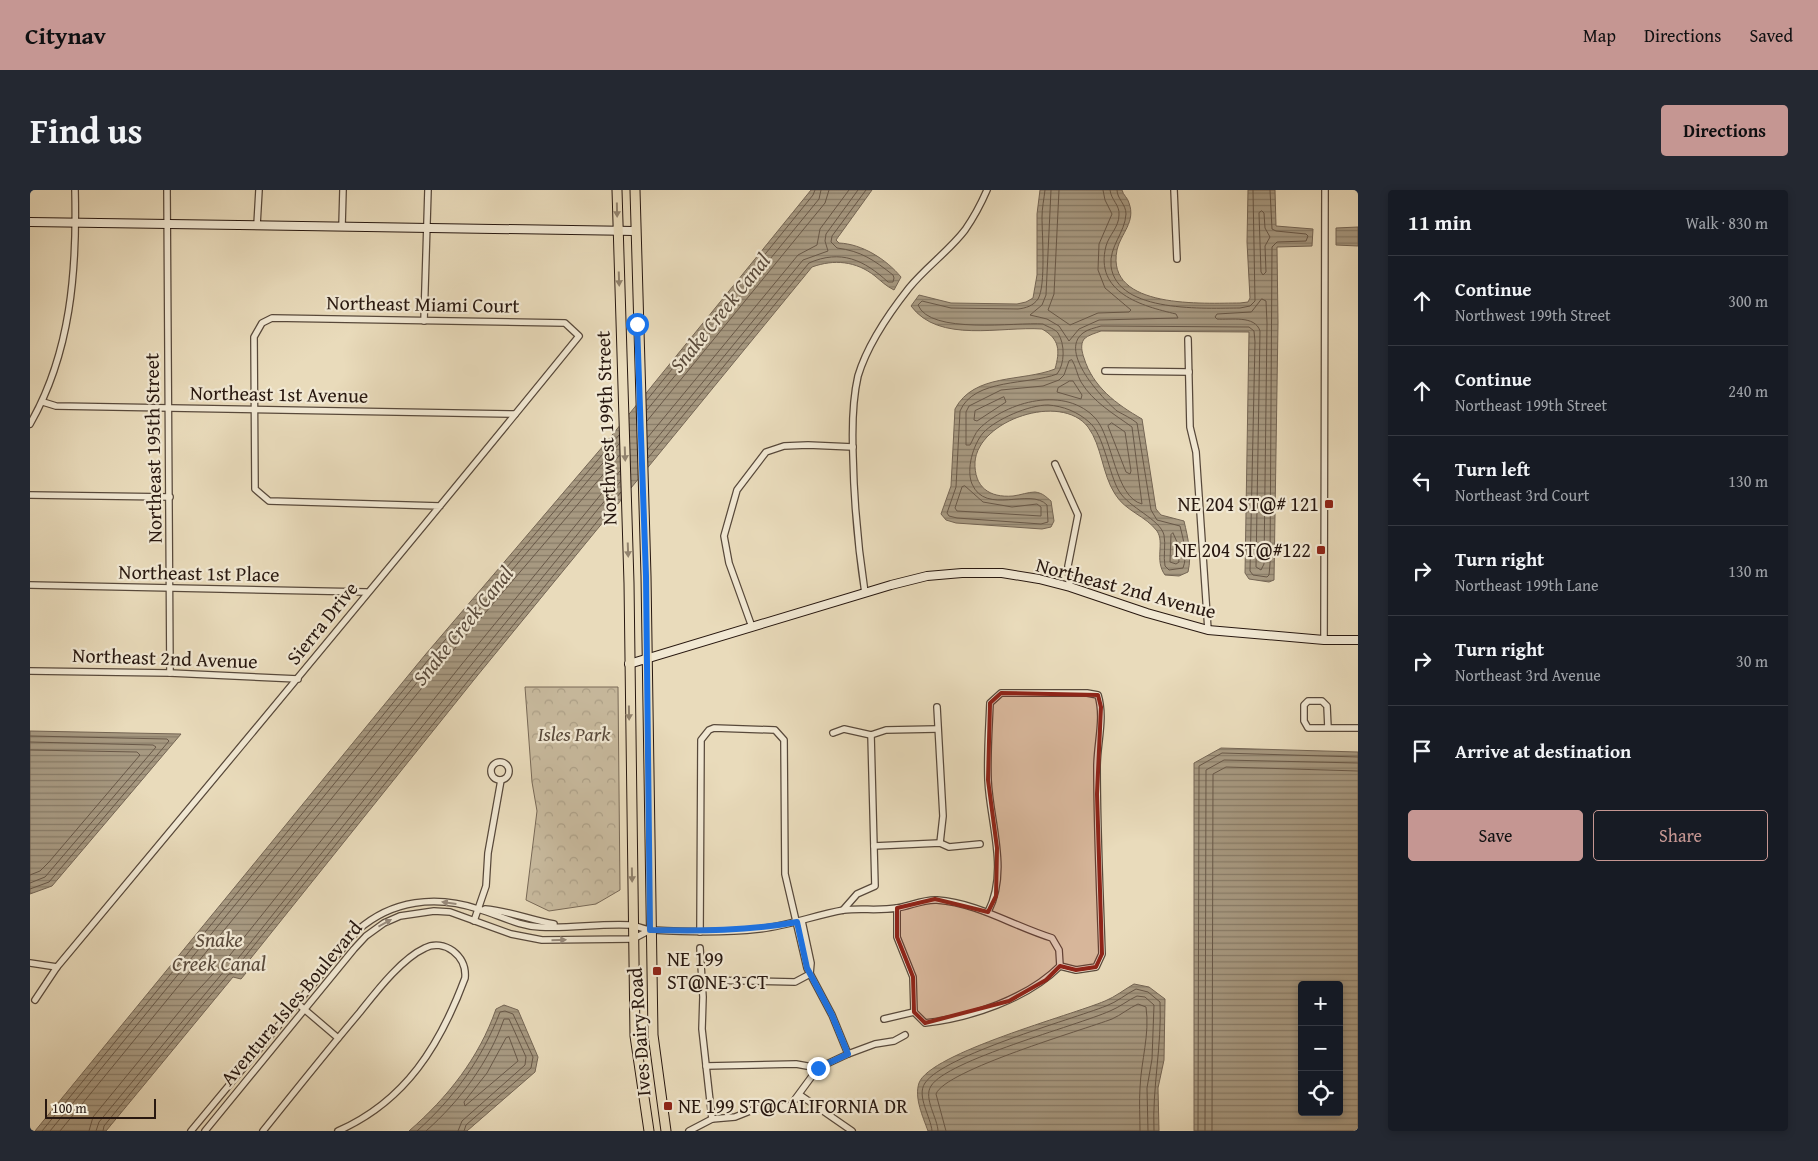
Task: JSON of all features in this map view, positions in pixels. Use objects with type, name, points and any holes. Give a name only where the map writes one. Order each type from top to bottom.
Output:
[{"type":"main road","name":"Northwest 199th Street","points":[[617,190],[627,502],[632,925]]},
{"type":"main road","name":"Northwest 199th Street","points":[[635,190],[643,482],[650,930]]},
{"type":"main road","name":"Ives Dairy Road","points":[[632,925],[635,1036],[649,1131]]},
{"type":"main road","name":"Ives Dairy Road","points":[[650,930],[653,1035],[666,1131]]},
{"type":"street","points":[[30,424],[43,402],[71,305],[75,272],[75,190]]},
{"type":"street","name":"Northeast 195th Street","points":[[167,190],[171,589],[170,672]]},
{"type":"street","points":[[257,225],[259,190]]},
{"type":"street","points":[[342,226],[344,190]]},
{"type":"street","points":[[424,321],[428,190]]},
{"type":"street","points":[[865,593],[856,526],[853,447],[853,410],[858,376],[873,344],[894,309],[909,288],[964,231],[987,190]]},
{"type":"street","points":[[1174,190],[1177,259]]},
{"type":"street","points":[[1324,640],[1326,190]]},
{"type":"street","points":[[30,222],[635,231]]},
{"type":"street","name":"Northeast Miami Court","points":[[253,410],[254,337],[262,323],[272,318],[565,323],[578,336]]},
{"type":"street","name":"Sierra Drive","points":[[35,1000],[57,967],[298,678],[366,592],[440,506],[578,336]]},
{"type":"street","points":[[1188,339],[1190,427],[1196,452],[1208,630]]},
{"type":"street","points":[[1105,371],[1189,372]]},
{"type":"street","name":"Northeast 1st Avenue","points":[[43,402],[56,406],[169,409],[515,414]]},
{"type":"street","points":[[253,410],[255,489],[269,501],[440,506]]},
{"type":"street","points":[[752,627],[729,563],[724,536],[737,490],[766,452],[784,446],[808,444],[853,447]]},
{"type":"street","points":[[1055,464],[1078,514],[1068,566],[1070,587]]},
{"type":"street","points":[[30,495],[170,497]]},
{"type":"street","name":"Northeast 2nd Avenue","points":[[629,664],[865,593],[928,576],[962,573],[1002,574],[1039,579],[1208,630],[1324,640],[1358,640]]},
{"type":"street","name":"Northeast 1st Place","points":[[30,585],[366,592]]},
{"type":"street","name":"Northeast 2nd Avenue","points":[[30,671],[170,672],[298,678]]},
{"type":"street","points":[[988,912],[996,896],[997,848],[988,780],[990,703],[1001,692],[1087,693],[1098,696],[1101,707],[1097,759],[1102,954],[1096,967],[1076,970],[1060,966]]},
{"type":"street","points":[[1328,728],[1327,706],[1322,701],[1308,701],[1304,705],[1304,721],[1308,728],[1328,728],[1358,728]]},
{"type":"street","points":[[937,707],[943,816],[940,843]]},
{"type":"street","points":[[700,932],[701,740],[709,730],[714,728],[775,730],[784,740],[785,874],[811,964],[810,974],[848,1054]]},
{"type":"street","points":[[833,734],[844,729],[871,735],[886,730],[937,729]]},
{"type":"street","points":[[844,910],[857,894],[875,886],[871,735]]},
{"type":"street","points":[[474,921],[486,886],[488,853],[501,780]]},
{"type":"street","points":[[874,846],[940,843],[949,847],[980,844]]},
{"type":"street","points":[[650,930],[700,932],[758,929],[800,922],[844,910],[897,908],[935,899],[962,904],[988,912],[1014,925],[1052,938],[1058,950],[1060,966]]},
{"type":"street","name":"Aventura Isles Boulevard","points":[[191,1131],[358,930],[380,914],[397,906],[430,901],[445,902],[478,908],[526,926],[632,925],[650,930]]},
{"type":"street","points":[[897,908],[897,937],[913,977],[914,1012],[925,1023],[941,1022],[1009,1001],[1046,980],[1060,966]]},
{"type":"street","name":"Aventura Isles Boulevard","points":[[205,1131],[354,949],[366,936],[384,923],[414,912],[434,911],[450,912],[511,934],[532,939],[633,939],[650,930]]},
{"type":"street","points":[[263,1131],[385,982],[416,954],[433,945],[444,946],[452,950],[461,958],[466,970],[466,978],[444,1030],[431,1052],[393,1096],[366,1116],[338,1131]]},
{"type":"street","points":[[700,948],[702,1029],[712,1119]]},
{"type":"street","points":[[30,963],[57,967]]},
{"type":"street","points":[[702,980],[795,982],[810,974]]},
{"type":"street","points":[[297,1002],[338,1038]]},
{"type":"street","points":[[884,1020],[914,1012]]},
{"type":"street","points":[[689,1131],[712,1119],[735,1117],[755,1109],[790,1106],[800,1095],[818,1068],[874,1044],[894,1042],[905,1035]]},
{"type":"street","points":[[706,1066],[796,1064],[818,1068]]},
{"type":"street","points":[[800,1095],[852,1131]]},
{"type":"highlighted area","points":[[1001,693],[1098,695],[1101,707],[1097,794],[1102,954],[1096,967],[1076,970],[1060,966],[1046,980],[1009,1001],[925,1023],[914,1012],[913,977],[897,937],[897,908],[935,899],[988,912],[996,896],[997,848],[988,780],[990,703]]},
{"type":"green space","name":"Isles Park","points":[[525,687],[618,687],[620,890],[596,904],[549,911],[526,900],[537,811],[532,782]]},
{"type":"water","name":"Snake Creek Canal","points":[[811,190],[872,190],[836,240],[839,243],[865,249],[895,270],[901,277],[894,290],[868,271],[853,264],[837,262],[812,267],[477,676],[243,968],[246,973],[241,979],[233,977],[106,1131],[35,1131],[425,655],[604,445]]},
{"type":"water","points":[[1040,190],[1122,190],[1128,201],[1131,216],[1117,250],[1117,270],[1126,284],[1141,293],[1161,299],[1204,303],[1248,302],[1250,298],[1247,242],[1248,190],[1275,190],[1276,226],[1313,229],[1312,246],[1277,247],[1278,323],[1274,580],[1269,582],[1249,579],[1245,573],[1249,332],[1101,331],[1084,339],[1082,344],[1088,368],[1099,386],[1115,401],[1142,419],[1156,509],[1161,515],[1184,521],[1190,553],[1188,572],[1179,576],[1165,575],[1160,563],[1160,541],[1157,531],[1147,521],[1124,505],[1115,494],[1107,478],[1093,435],[1088,427],[1076,417],[1059,412],[1041,412],[1022,416],[1005,423],[990,434],[980,447],[975,462],[977,478],[980,484],[990,493],[1013,496],[1035,492],[1042,494],[1051,501],[1054,521],[1051,527],[1042,529],[956,523],[946,520],[941,514],[951,486],[955,409],[963,397],[974,389],[986,384],[1055,369],[1058,351],[1055,341],[1042,329],[972,331],[954,329],[938,325],[923,318],[911,306],[919,295],[951,303],[1017,304],[1033,298],[1037,275],[1037,214]]},
{"type":"water","points":[[1358,227],[1358,246],[1336,245],[1336,228]]},
{"type":"water","points":[[30,731],[181,734],[52,886],[30,894]]},
{"type":"water","points":[[1221,748],[1358,752],[1358,1131],[1194,1131],[1194,763]]},
{"type":"water","points":[[1134,984],[1149,987],[1165,999],[1164,1060],[1158,1088],[1159,1131],[928,1131],[920,1107],[918,1089],[919,1083],[929,1071],[948,1060],[1004,1036],[1105,1001]]},
{"type":"water","points":[[504,1005],[518,1010],[538,1057],[535,1072],[467,1131],[409,1131],[437,1104],[461,1076],[481,1044],[496,1009]]},
{"type":"place","name":"NE 204 ST@# 121","points":[[1329,504]]},
{"type":"place","name":"NE 204 ST@#122","points":[[1321,550]]},
{"type":"place","name":"NE 199 ST@NE 3 CT","points":[[657,971]]},
{"type":"place","name":"NE 199 ST@CALIFORNIA DR","points":[[668,1106]]},
{"type":"route","points":[[637,324],[646,576],[650,930],[700,932],[758,929],[797,922],[807,968],[832,1015],[848,1054],[818,1068]]}]
